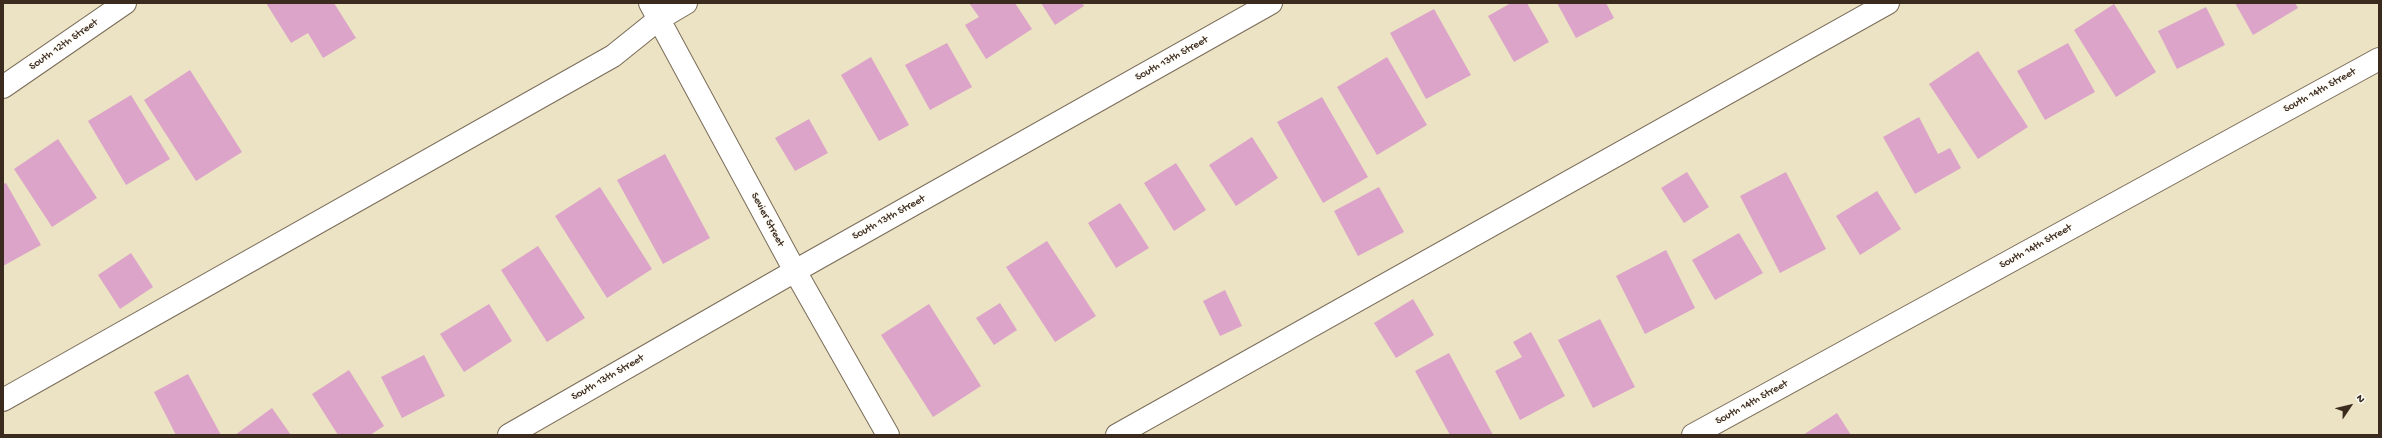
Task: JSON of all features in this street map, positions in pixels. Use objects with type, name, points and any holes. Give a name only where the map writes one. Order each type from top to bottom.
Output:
[{"type":"street","name":"South 12th Street","points":[[3,87],[125,3]]},
{"type":"street","points":[[3,400],[613,56],[655,11],[686,3]]},
{"type":"street","name":"South 13th Street","points":[[509,435],[795,271],[1271,3]]},
{"type":"street","points":[[1117,435],[1888,3]]},
{"type":"street","name":"Sevier Street","points":[[655,11],[795,271],[888,435]]},
{"type":"street","name":"South 14th Street","points":[[1693,435],[2379,59]]},
{"type":"building","points":[[266,3],[334,3],[356,38],[323,58],[308,33],[291,43]]},
{"type":"building","points":[[969,3],[1015,3],[1032,29],[986,59],[965,25],[979,17]]},
{"type":"building","points":[[1041,3],[1082,3],[1084,6],[1055,25]]},
{"type":"building","points":[[1511,3],[1527,3],[1549,42],[1514,62],[1488,16]]},
{"type":"building","points":[[1557,3],[1606,3],[1614,18],[1576,38]]},
{"type":"building","points":[[2235,3],[2295,3],[2298,8],[2253,35]]},
{"type":"building","points":[[2114,4],[2156,72],[2116,97],[2074,30]]},
{"type":"building","points":[[2206,7],[2225,45],[2177,69],[2158,31]]},
{"type":"building","points":[[1434,9],[1471,75],[1426,99],[1390,33]]},
{"type":"building","points":[[947,43],[972,87],[930,110],[905,65]]},
{"type":"building","points":[[2068,43],[2095,92],[2045,120],[2017,71]]},
{"type":"building","points":[[1978,51],[2028,127],[1978,159],[1929,84]]},
{"type":"building","points":[[871,57],[909,125],[879,141],[841,75]]},
{"type":"building","points":[[1387,57],[1427,125],[1377,155],[1337,87]]},
{"type":"building","points":[[190,70],[242,152],[196,181],[144,100]]},
{"type":"building","points":[[131,95],[170,159],[126,185],[88,121]]},
{"type":"building","points":[[1322,97],[1368,177],[1323,203],[1277,122]]},
{"type":"building","points":[[1919,117],[1938,154],[1950,148],[1961,168],[1915,194],[1883,137]]},
{"type":"building","points":[[809,119],[828,153],[795,171],[775,138]]},
{"type":"building","points":[[1252,137],[1278,178],[1236,206],[1209,165]]},
{"type":"building","points":[[58,139],[97,198],[52,227],[14,169]]},
{"type":"building","points":[[665,154],[710,238],[663,264],[617,180]]},
{"type":"building","points":[[1176,163],[1206,210],[1174,231],[1144,183]]},
{"type":"building","points":[[1687,172],[1709,207],[1684,223],[1661,188]]},
{"type":"building","points":[[1786,172],[1826,249],[1780,273],[1740,196]]},
{"type":"building","points":[[6,183],[41,245],[3,266],[3,184]]},
{"type":"building","points":[[600,187],[652,269],[607,298],[555,216]]},
{"type":"building","points":[[1379,187],[1404,232],[1358,256],[1334,211]]},
{"type":"building","points":[[1877,191],[1901,229],[1860,255],[1836,216]]},
{"type":"building","points":[[1120,203],[1149,248],[1116,268],[1088,223]]},
{"type":"building","points":[[1739,233],[1763,273],[1715,300],[1692,260]]},
{"type":"building","points":[[1047,241],[1096,316],[1055,342],[1006,267]]},
{"type":"building","points":[[538,246],[585,318],[547,342],[501,270]]},
{"type":"building","points":[[1666,250],[1695,308],[1645,334],[1616,276]]},
{"type":"building","points":[[131,253],[153,287],[120,309],[98,275]]},
{"type":"building","points":[[1225,290],[1242,326],[1220,336],[1203,301]]},
{"type":"building","points":[[1413,299],[1434,335],[1396,358],[1374,323]]},
{"type":"building","points":[[1000,303],[1017,330],[994,345],[976,318]]},
{"type":"building","points":[[489,304],[512,341],[464,372],[440,334]]},
{"type":"building","points":[[929,304],[981,386],[933,417],[881,335]]},
{"type":"building","points":[[1600,319],[1635,387],[1593,408],[1558,340]]},
{"type":"building","points":[[1531,332],[1565,396],[1520,420],[1495,371],[1522,357],[1513,342]]},
{"type":"building","points":[[1449,353],[1493,435],[1450,435],[1415,371]]},
{"type":"building","points":[[424,355],[445,396],[402,418],[381,377]]},
{"type":"building","points":[[349,370],[384,426],[370,435],[338,435],[312,394]]},
{"type":"building","points":[[188,374],[221,435],[176,435],[154,392]]},
{"type":"building","points":[[272,408],[291,435],[235,435]]},
{"type":"building","points":[[1837,413],[1851,435],[1803,435]]}]
